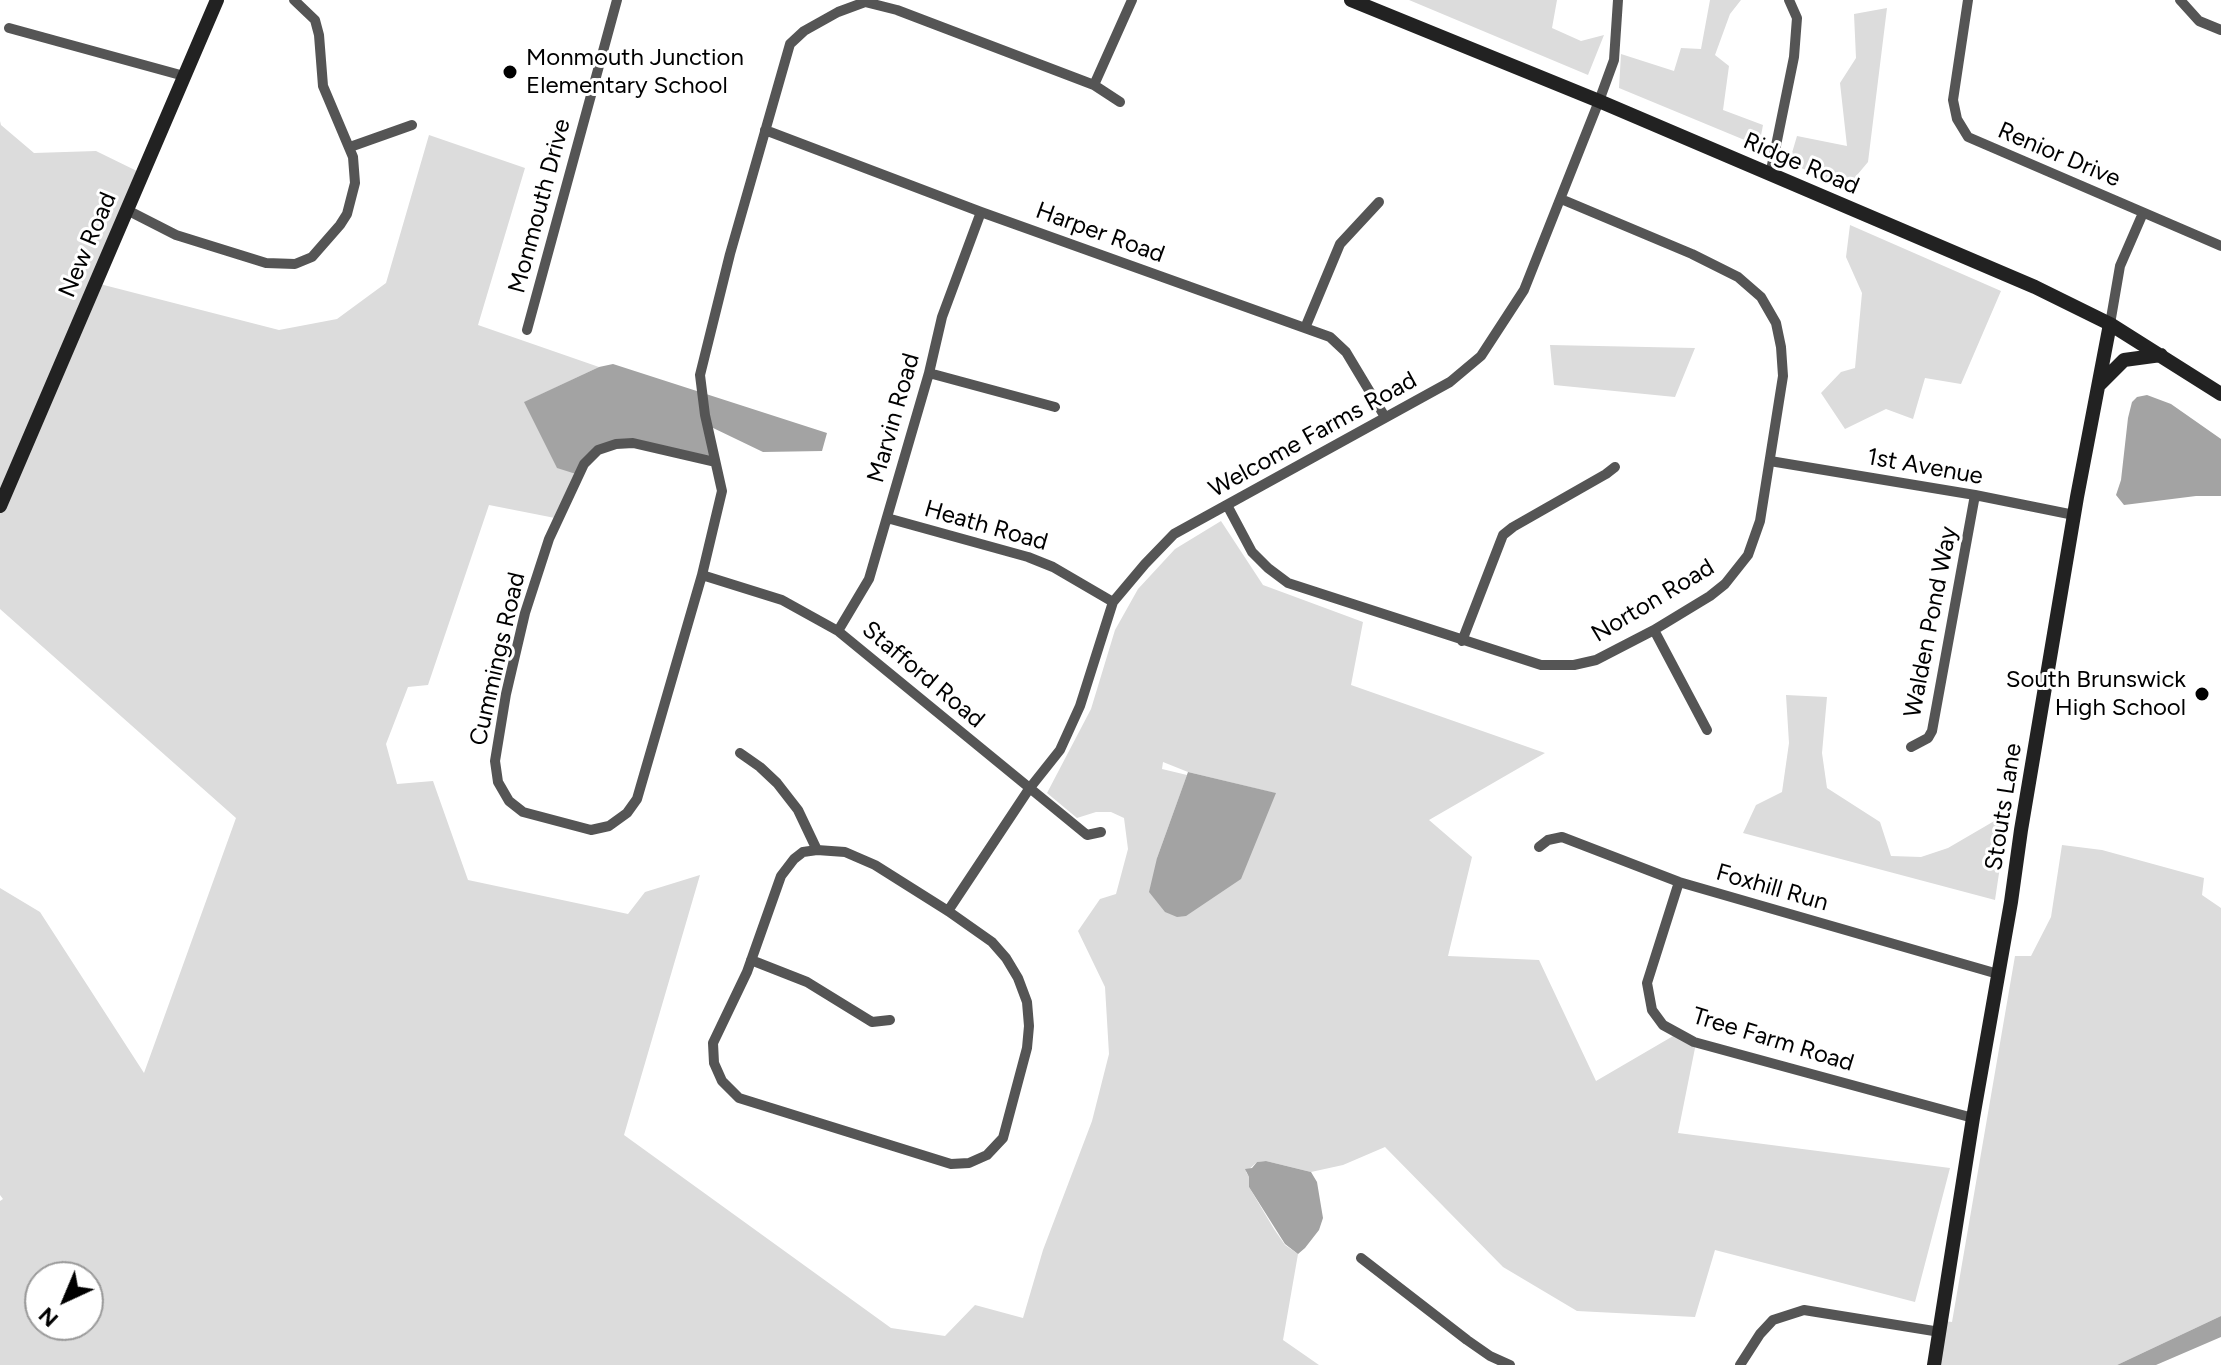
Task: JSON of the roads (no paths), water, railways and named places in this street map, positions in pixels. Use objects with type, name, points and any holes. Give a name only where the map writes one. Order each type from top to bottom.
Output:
[{"type":"street","name":"New Road","points":[[0,506],[217,0]]},
{"type":"street","points":[[127,210],[176,235],[266,263],[295,264],[312,257],[347,214],[355,183],[353,157],[323,86],[315,20],[294,0]]},
{"type":"street","name":"Monmouth Drive","points":[[527,330],[617,0]]},
{"type":"street","points":[[1094,85],[1132,0]]},
{"type":"street","name":"Ridge Road","points":[[1351,0],[1599,101],[2035,287],[2110,324],[2221,394]]},
{"type":"street","name":"Welcome Farms Road","points":[[948,911],[1029,789],[1060,750],[1080,706],[1113,602],[1174,534],[1450,382],[1481,356],[1524,290],[1599,101],[1614,60],[1618,0]]},
{"type":"street","points":[[1770,175],[1794,57],[1797,18],[1789,0]]},
{"type":"street","name":"Renior Drive","points":[[1968,0],[1953,100],[1957,119],[1968,137],[2221,246]]},
{"type":"street","points":[[2180,0],[2199,21],[2221,30]]},
{"type":"street","name":"Cummings Road","points":[[715,462],[633,443],[598,450],[584,464],[549,539],[525,613],[506,694],[495,761],[498,782],[509,801],[523,812],[591,830],[609,826],[627,813],[637,799],[702,575],[722,491],[700,375],[790,44],[804,31],[827,18],[865,2],[897,10],[1094,85],[1120,102]]},
{"type":"street","points":[[9,28],[184,76]]},
{"type":"street","points":[[350,147],[412,125]]},
{"type":"street","name":"Harper Road","points":[[765,130],[981,212],[1330,337],[1346,352],[1385,417]]},
{"type":"street","name":"Norton Road","points":[[1227,505],[1252,552],[1288,583],[1530,663],[1563,666],[1596,660],[1654,630],[1716,591],[1741,565],[1757,533],[1783,376],[1776,323],[1761,297],[1738,277],[1692,254],[1561,199]]},
{"type":"street","points":[[1305,328],[1340,244],[1379,202]]},
{"type":"street","name":"Marvin Road","points":[[838,631],[869,579],[929,373],[942,317],[981,212]]},
{"type":"street","name":"Stouts Lane","points":[[1934,1365],[2074,515],[2120,266],[2143,213]]},
{"type":"street","points":[[2098,386],[2124,360],[2161,355]]},
{"type":"street","points":[[929,373],[1055,407]]},
{"type":"street","name":"1st Avenue","points":[[1770,461],[2074,515]]},
{"type":"street","points":[[1462,641],[1503,535],[1615,467]]},
{"type":"street","name":"Walden Pond Way","points":[[1911,747],[1928,738],[1932,731],[1975,495]]},
{"type":"street","name":"Heath Road","points":[[887,518],[1028,557],[1053,567],[1113,602]]},
{"type":"street","name":"Stafford Road","points":[[702,575],[782,600],[838,631],[1087,835],[1101,832]]},
{"type":"street","points":[[1654,630],[1707,730]]},
{"type":"street","points":[[740,753],[777,783],[798,810],[817,850]]},
{"type":"street","name":"Foxhill Run","points":[[1539,847],[1548,840],[1562,837],[1679,882],[1998,974]]},
{"type":"street","points":[[817,850],[845,852],[875,865],[948,911],[992,942],[1018,978],[1027,1002],[1027,1048],[1003,1138],[987,1155],[969,1163],[951,1164],[739,1098],[722,1081],[714,1063],[713,1043],[751,960],[781,876],[803,852],[817,850]]},
{"type":"street","name":"Tree Farm Road","points":[[1679,882],[1647,983],[1652,1010],[1663,1025],[1694,1042],[1973,1118]]},
{"type":"street","points":[[751,960],[807,982],[872,1022],[890,1020]]},
{"type":"street","points":[[1361,1258],[1467,1340],[1510,1365]]},
{"type":"street","points":[[1740,1365],[1773,1320],[1804,1310],[1940,1332]]},
{"type":"place","name":"Monmouth Junction Elementary School","points":[[510,72]]},
{"type":"place","name":"South Brunswick High School","points":[[2202,694]]}]
